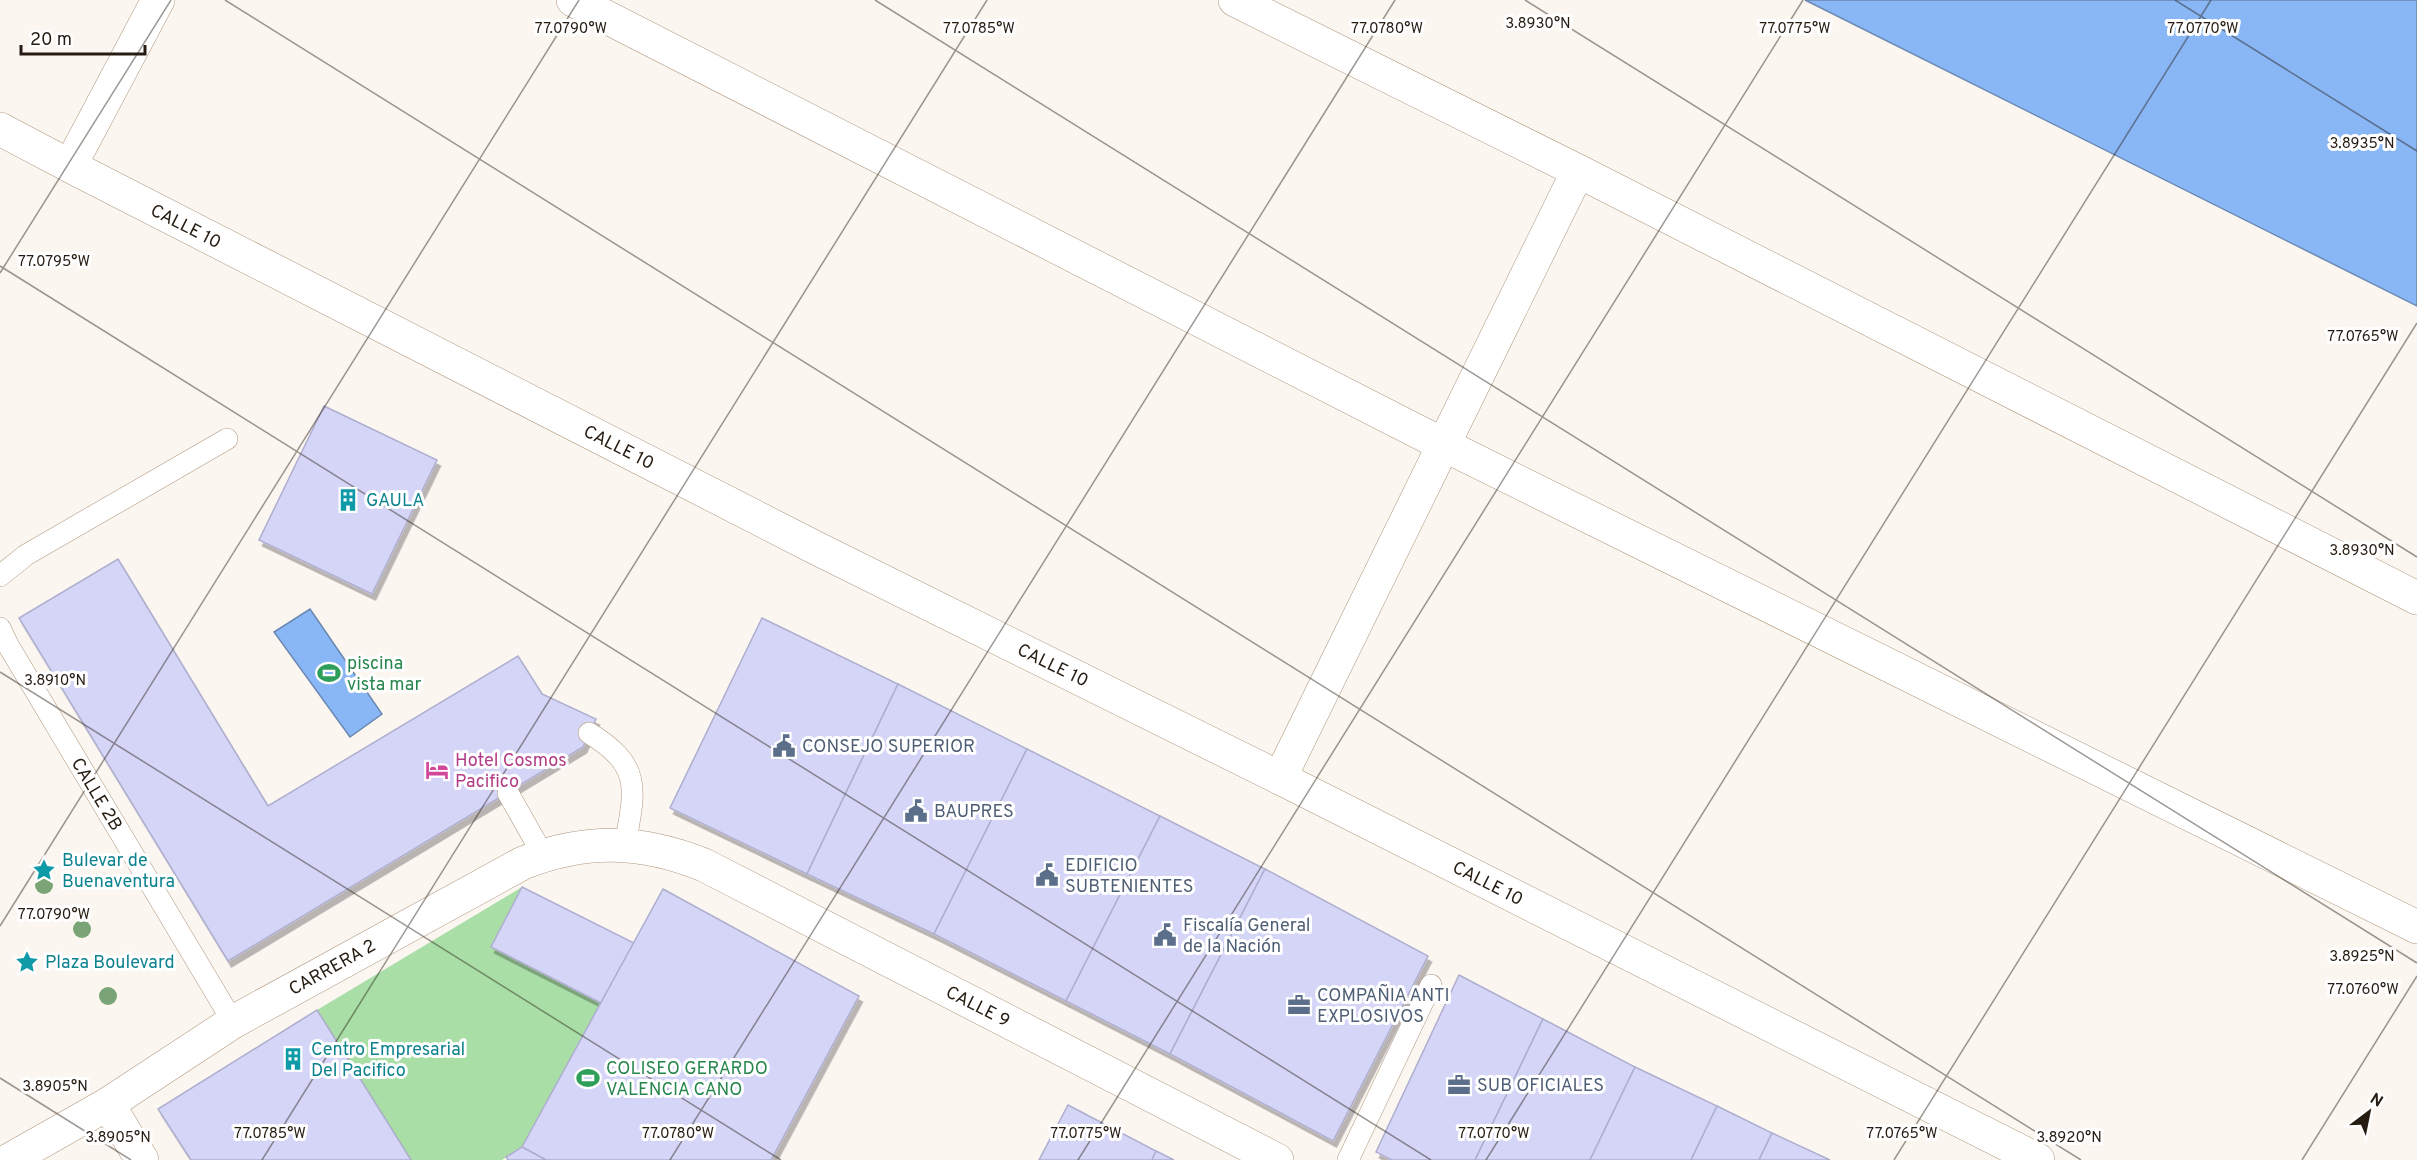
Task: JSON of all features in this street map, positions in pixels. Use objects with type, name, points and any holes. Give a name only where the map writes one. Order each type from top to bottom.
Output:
[{"type":"main road","points":[[70,166],[158,0]]},
{"type":"main road","points":[[573,0],[1442,444],[2417,927]]},
{"type":"main road","points":[[1235,0],[1578,171],[2417,598]]},
{"type":"main road","name":"CALLE 10","points":[[0,129],[816,548],[1280,778],[2038,1160]]},
{"type":"main road","points":[[1280,778],[1578,171]]},
{"type":"main road","name":"CARRERA 2","points":[[9,1160],[108,1104],[233,1022],[523,863],[543,855],[585,847],[625,845],[651,847],[678,854]]},
{"type":"main road","name":"CALLE 9","points":[[678,854],[704,865],[1277,1160]]},
{"type":"main road","points":[[108,1104],[142,1160]]},
{"type":"lane","points":[[0,576],[20,559],[227,439]]},
{"type":"lane","name":"CALLE 2B","points":[[0,628],[233,1022]]},
{"type":"lane","points":[[589,733],[607,744],[616,753],[630,774],[633,790],[625,845]]},
{"type":"lane","points":[[508,793],[543,855]]},
{"type":"lane","points":[[1348,1160],[1431,985]]},
{"type":"green space","name":"COLISEO GERARDO VALENCIA CANO","points":[[522,887],[633,943],[663,889],[859,996],[771,1160],[546,1160],[522,1147],[502,1160],[411,1160],[317,1010]]},
{"type":"water","points":[[1805,0],[2417,0],[2417,306]]},
{"type":"water","name":"piscina vista mar","points":[[310,609],[382,714],[350,737],[274,632]]},
{"type":"building","name":"GAULA","points":[[324,406],[437,460],[372,594],[259,540]]},
{"type":"building","name":"Hotel Cosmos Pacifico","points":[[118,559],[268,806],[518,656],[542,694],[596,719],[583,747],[228,961],[19,618]]},
{"type":"building","name":"CONSEJO SUPERIOR","points":[[762,618],[898,684],[807,874],[670,808]]},
{"type":"building","name":"BAUPRES","points":[[898,684],[1027,749],[934,934],[807,874]]},
{"type":"building","name":"EDIFICIO SUBTENIENTES","points":[[1027,749],[1160,816],[1066,1001],[934,934]]},
{"type":"building","name":"Fiscalía General de la Nación","points":[[1160,816],[1265,869],[1170,1054],[1066,1001]]},
{"type":"building","name":"COMPAÑIA ANTI EXPLOSIVOS","points":[[1265,869],[1428,956],[1333,1141],[1170,1054]]},
{"type":"building","points":[[522,887],[634,943],[601,1003],[491,947]]},
{"type":"building","points":[[663,889],[859,996],[771,1160],[546,1160],[522,1147]]},
{"type":"building","name":"SUB OFICIALES","points":[[1459,975],[1543,1019],[1475,1160],[1392,1160],[1376,1152]]},
{"type":"building","name":"Centro Empresarial Del Pacifico","points":[[317,1010],[411,1160],[191,1160],[158,1109]]},
{"type":"building","points":[[1543,1019],[1635,1067],[1590,1160],[1475,1160]]},
{"type":"building","points":[[1635,1067],[1717,1106],[1691,1160],[1590,1160]]},
{"type":"building","points":[[1068,1105],[1156,1151],[1152,1160],[1039,1160]]},
{"type":"building","points":[[1717,1106],[1772,1133],[1759,1160],[1691,1160]]},
{"type":"building","points":[[1772,1133],[1830,1160],[1759,1160]]},
{"type":"building","points":[[522,1147],[546,1160],[508,1160],[506,1157]]},
{"type":"building","points":[[1156,1151],[1174,1160],[1152,1160]]},
{"type":"place","name":"GAULA","points":[[348,500]]},
{"type":"place","name":"piscina vista mar","points":[[329,673]]},
{"type":"place","name":"CONSEJO SUPERIOR","points":[[784,746]]},
{"type":"place","name":"Hotel Cosmos Pacifico","points":[[437,770]]},
{"type":"place","name":"BAUPRES","points":[[916,811]]},
{"type":"place","name":"Bulevar de Buenaventura","points":[[44,870]]},
{"type":"place","name":"EDIFICIO SUBTENIENTES","points":[[1047,875]]},
{"type":"place","name":"Fiscalía General de la Nación","points":[[1165,935]]},
{"type":"place","name":"Plaza Boulevard","points":[[27,962]]},
{"type":"place","name":"COMPAÑIA ANTI EXPLOSIVOS","points":[[1299,1005]]},
{"type":"place","name":"Centro Empresarial Del Pacifico","points":[[293,1059]]},
{"type":"place","name":"COLISEO GERARDO VALENCIA CANO","points":[[588,1078]]},
{"type":"place","name":"SUB OFICIALES","points":[[1459,1085]]}]
